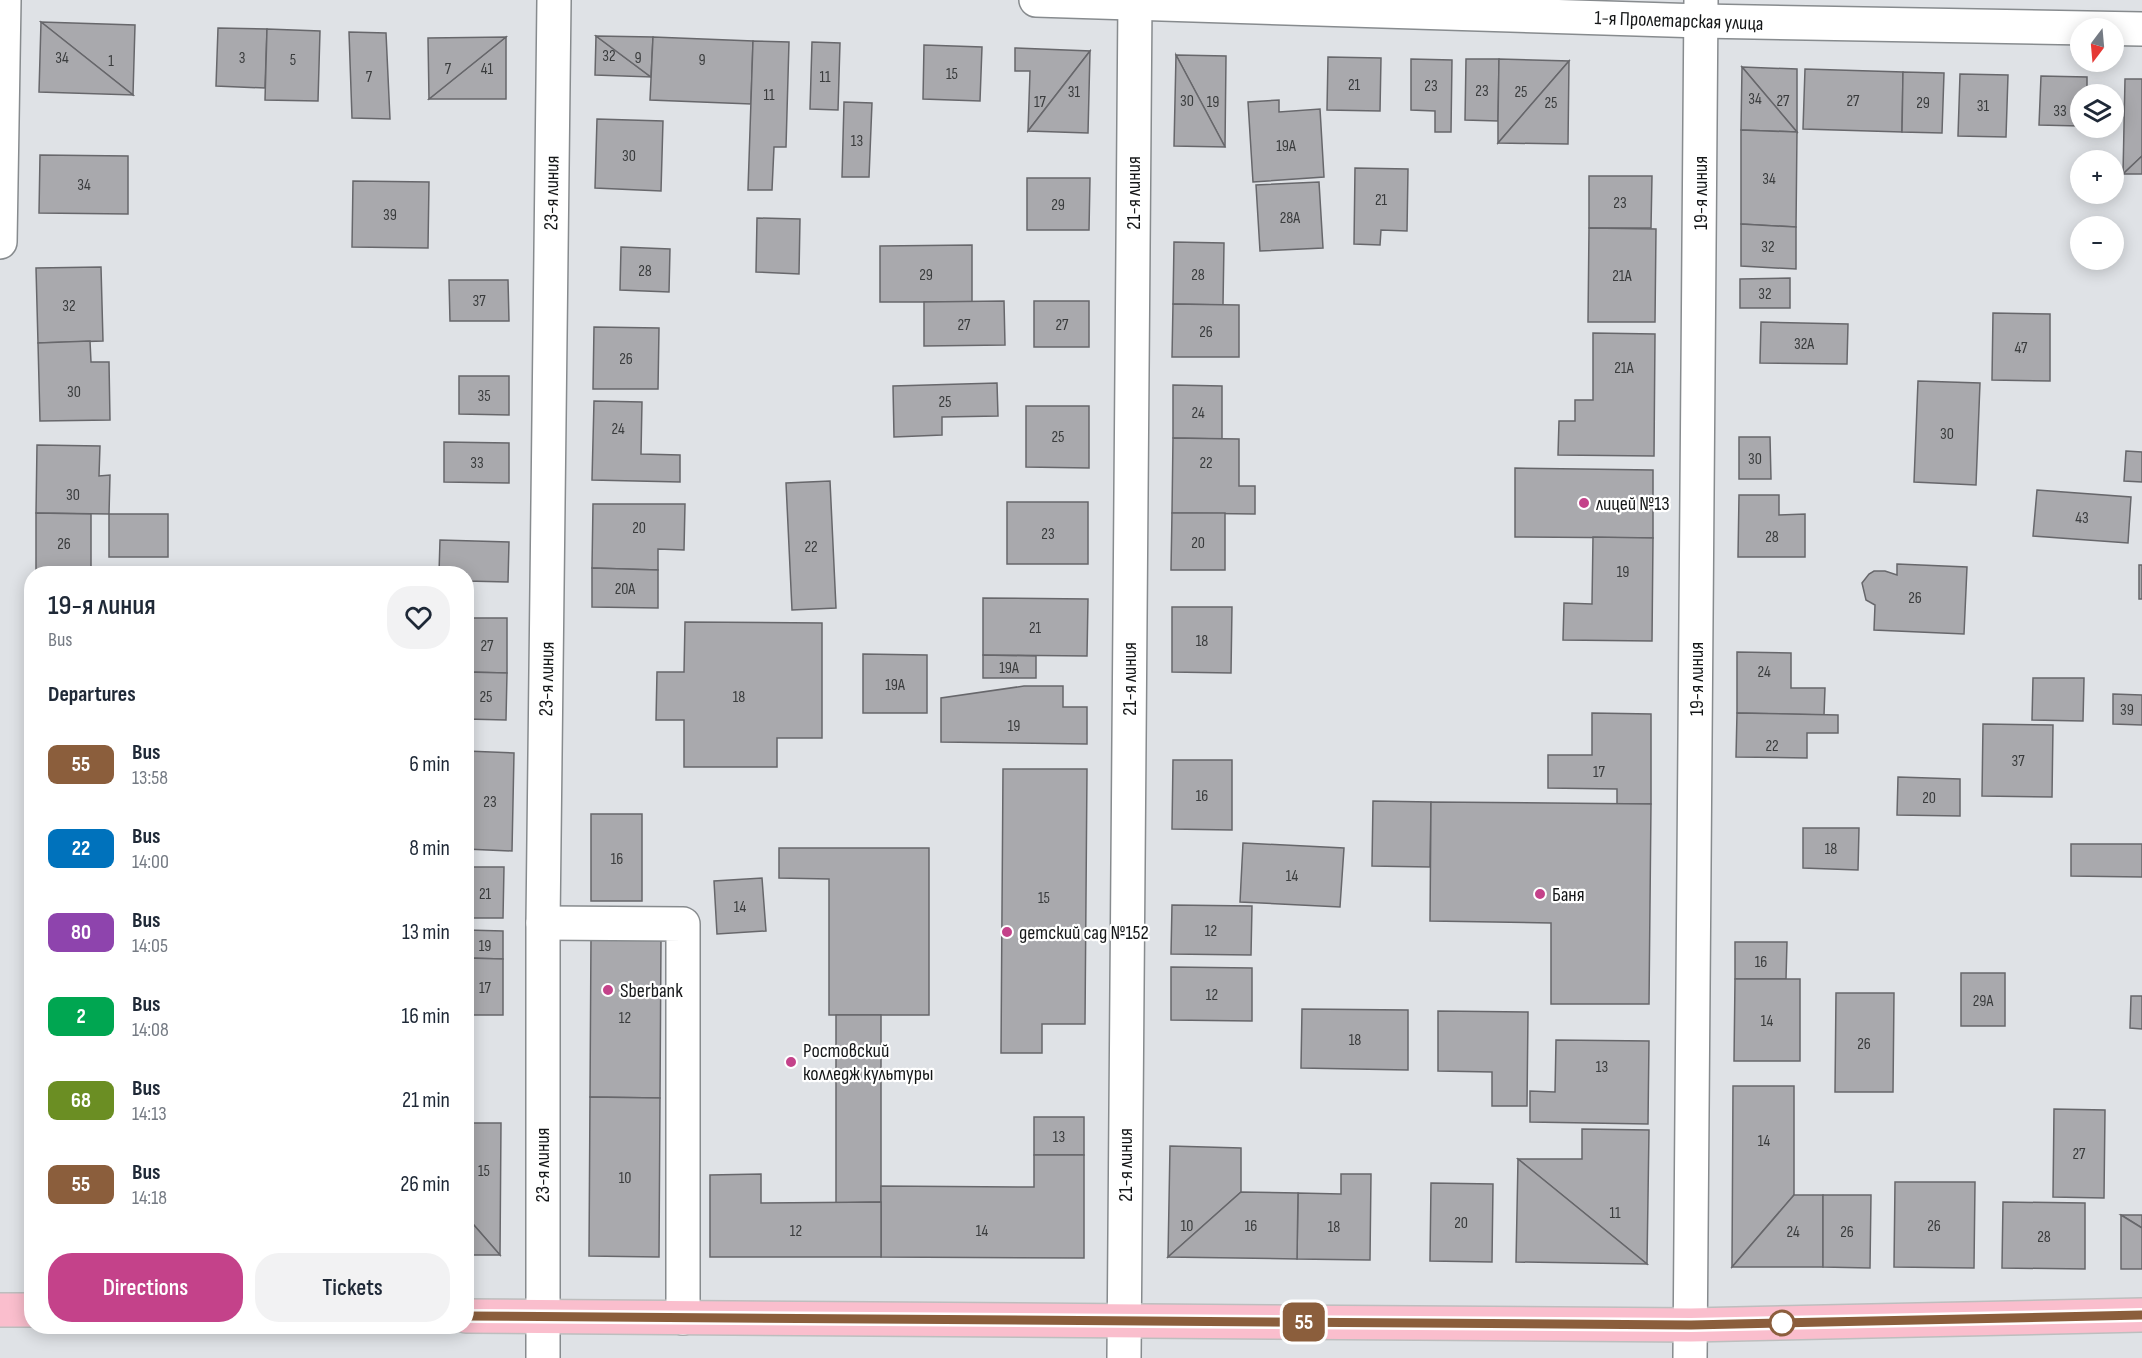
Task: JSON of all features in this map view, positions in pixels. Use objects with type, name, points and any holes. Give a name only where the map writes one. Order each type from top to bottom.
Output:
[{"type":"main road","points":[[0,1310],[24,1310]]},
{"type":"main road","points":[[474,1316],[1691,1325],[2142,1315]]},
{"type":"street","points":[[0,242],[4,0]]},
{"type":"street","name":"23-я линия","points":[[543,1358],[543,923],[554,0]]},
{"type":"street","name":"1-я Пролетарская улица","points":[[1036,0],[1701,10],[2142,29]]},
{"type":"street","name":"21-я линия","points":[[1124,1358],[1135,2]]},
{"type":"street","name":"19-я линия","points":[[1690,1358],[1701,10]]},
{"type":"street","points":[[543,923],[683,924],[683,1318]]},
{"type":"building","points":[[41,22],[135,25],[133,95]]},
{"type":"building","points":[[41,22],[133,95],[39,92]]},
{"type":"building","points":[[218,28],[267,29],[265,88],[216,86]]},
{"type":"building","points":[[267,29],[320,31],[318,101],[265,100]]},
{"type":"building","points":[[349,32],[386,33],[390,119],[352,118]]},
{"type":"building","points":[[596,36],[651,77],[595,75]]},
{"type":"building","points":[[596,36],[653,37],[651,77]]},
{"type":"building","points":[[506,37],[506,99],[429,99]]},
{"type":"building","points":[[506,37],[429,99],[428,38]]},
{"type":"building","points":[[653,37],[753,41],[751,104],[650,100]]},
{"type":"building","points":[[753,41],[789,42],[786,147],[774,147],[772,190],[748,190]]},
{"type":"building","points":[[812,42],[840,43],[838,110],[810,109]]},
{"type":"building","points":[[924,45],[982,47],[980,101],[923,99]]},
{"type":"building","points":[[1015,48],[1090,51],[1028,131],[1030,71],[1015,71]]},
{"type":"building","points":[[1090,51],[1088,133],[1028,131]]},
{"type":"building","points":[[1176,55],[1226,56],[1225,147]]},
{"type":"building","points":[[1176,55],[1225,147],[1174,146]]},
{"type":"building","points":[[1328,57],[1381,58],[1380,111],[1327,110]]},
{"type":"building","points":[[1411,59],[1452,60],[1451,132],[1435,132],[1435,111],[1411,110]]},
{"type":"building","points":[[1466,59],[1499,59],[1498,121],[1465,120]]},
{"type":"building","points":[[1499,59],[1569,61],[1498,143],[1498,121]]},
{"type":"building","points":[[1569,61],[1568,144],[1498,143]]},
{"type":"building","points":[[1742,67],[1797,69],[1797,132]]},
{"type":"building","points":[[1742,67],[1797,132],[1741,130]]},
{"type":"building","points":[[1805,69],[1903,72],[1902,132],[1803,129]]},
{"type":"building","points":[[1903,72],[1944,73],[1942,133],[1902,132]]},
{"type":"building","points":[[1960,74],[2008,75],[2006,137],[1958,136]]},
{"type":"building","points":[[2041,76],[2087,77],[2087,84],[2070,84],[2070,126],[2039,125]]},
{"type":"building","points":[[2125,79],[2142,79],[2142,156],[2124,173]]},
{"type":"building","points":[[1279,100],[1279,112],[1320,109],[1324,177],[1253,182],[1248,102]]},
{"type":"building","points":[[844,102],[872,103],[869,177],[842,177]]},
{"type":"building","points":[[597,119],[663,121],[661,191],[595,188]]},
{"type":"building","points":[[1741,130],[1797,132],[1796,227],[1741,224]]},
{"type":"building","points":[[40,155],[128,156],[128,214],[39,213]]},
{"type":"building","points":[[2142,156],[2142,174],[2124,173]]},
{"type":"building","points":[[1355,168],[1408,169],[1407,231],[1381,230],[1380,245],[1354,244]]},
{"type":"building","points":[[1589,176],[1652,176],[1651,228],[1589,228]]},
{"type":"building","points":[[1027,178],[1090,178],[1089,230],[1027,230]]},
{"type":"building","points":[[353,181],[429,182],[428,248],[352,247]]},
{"type":"building","points":[[1319,182],[1323,248],[1260,251],[1256,185]]},
{"type":"building","points":[[757,218],[800,219],[799,274],[756,272]]},
{"type":"building","points":[[1741,224],[1796,227],[1796,269],[1741,266]]},
{"type":"building","points":[[1589,228],[1656,229],[1655,322],[1588,322]]},
{"type":"building","points":[[1174,242],[1224,243],[1223,305],[1173,304]]},
{"type":"building","points":[[972,245],[972,302],[880,302],[880,246]]},
{"type":"building","points":[[621,247],[670,249],[669,292],[620,290]]},
{"type":"building","points":[[101,267],[103,341],[38,343],[36,268]]},
{"type":"building","points":[[1790,278],[1790,308],[1740,308],[1740,279]]},
{"type":"building","points":[[449,280],[508,280],[509,321],[450,321]]},
{"type":"building","points":[[1004,301],[1005,345],[924,346],[924,302]]},
{"type":"building","points":[[1034,301],[1089,301],[1089,347],[1034,347]]},
{"type":"building","points":[[1173,304],[1239,305],[1239,357],[1172,357]]},
{"type":"building","points":[[1993,313],[2050,314],[2050,381],[1992,380]]},
{"type":"building","points":[[1761,322],[1848,324],[1847,364],[1760,363]]},
{"type":"building","points":[[594,327],[659,328],[658,389],[593,389]]},
{"type":"building","points":[[1593,333],[1655,334],[1654,456],[1558,455],[1559,421],[1575,421],[1575,400],[1593,400]]},
{"type":"building","points":[[90,341],[91,362],[109,362],[110,420],[40,421],[38,343]]},
{"type":"building","points":[[459,376],[509,376],[509,415],[459,414]]},
{"type":"building","points":[[1918,381],[1980,383],[1976,485],[1914,482]]},
{"type":"building","points":[[997,383],[998,416],[942,417],[942,435],[894,437],[893,386]]},
{"type":"building","points":[[1173,385],[1222,386],[1222,439],[1173,438]]},
{"type":"building","points":[[594,401],[642,402],[641,454],[680,455],[680,482],[592,480]]},
{"type":"building","points":[[1026,406],[1089,406],[1089,468],[1026,467]]},
{"type":"building","points":[[1739,437],[1770,437],[1771,479],[1739,479]]},
{"type":"building","points":[[1173,438],[1239,439],[1239,486],[1255,486],[1255,514],[1172,513]]},
{"type":"building","points":[[444,442],[509,443],[509,483],[444,482]]},
{"type":"building","points":[[37,445],[100,446],[99,476],[110,475],[109,514],[36,513]]},
{"type":"building","points":[[2126,451],[2142,452],[2142,482],[2124,481]]},
{"type":"building","name":"лицей №13","points":[[1515,468],[1653,470],[1653,538],[1515,537]]},
{"type":"building","points":[[830,481],[836,608],[792,610],[786,483]]},
{"type":"building","points":[[2037,490],[2131,497],[2128,543],[2033,536]]},
{"type":"building","points":[[1739,495],[1779,495],[1779,515],[1805,514],[1805,557],[1738,557]]},
{"type":"building","points":[[1007,502],[1088,502],[1088,564],[1007,564]]},
{"type":"building","points":[[593,504],[685,504],[684,550],[658,549],[658,570],[592,568]]},
{"type":"building","points":[[36,513],[91,514],[91,566],[36,566]]},
{"type":"building","points":[[1172,513],[1225,513],[1225,570],[1171,570]]},
{"type":"building","points":[[109,514],[168,514],[168,557],[109,557]]},
{"type":"building","points":[[1593,537],[1653,538],[1652,641],[1563,640],[1564,603],[1592,604]]},
{"type":"building","points":[[440,540],[509,542],[508,582],[474,581],[474,566],[439,566]]},
{"type":"building","points":[[1897,564],[1967,567],[1964,634],[1874,630],[1875,605],[1866,600],[1862,583],[1874,571],[1885,571],[1897,575]]},
{"type":"building","points":[[2139,565],[2142,565],[2142,599],[2139,599]]},
{"type":"building","points":[[592,568],[658,570],[658,608],[592,607]]},
{"type":"building","points":[[983,598],[1088,599],[1087,656],[983,655]]},
{"type":"building","points":[[1172,607],[1232,607],[1231,673],[1172,672]]},
{"type":"building","points":[[474,618],[507,618],[507,673],[474,672]]},
{"type":"building","points":[[685,622],[822,623],[822,738],[777,738],[777,767],[684,767],[684,720],[656,720],[657,672],[684,672]]},
{"type":"building","points":[[1737,652],[1791,653],[1791,688],[1825,688],[1824,715],[1737,713]]},
{"type":"building","points":[[863,654],[927,655],[927,713],[863,713]]},
{"type":"building","points":[[983,655],[1036,656],[1036,678],[983,678]]},
{"type":"building","points":[[474,672],[507,673],[506,720],[474,719]]},
{"type":"building","points":[[2033,678],[2084,678],[2083,721],[2032,720]]},
{"type":"building","points":[[1024,686],[1063,686],[1063,707],[1087,707],[1087,744],[941,742],[941,698]]},
{"type":"building","points":[[2113,694],[2142,695],[2142,725],[2113,724]]},
{"type":"building","points":[[1592,713],[1651,714],[1651,804],[1617,804],[1617,789],[1548,788],[1548,755],[1592,755]]},
{"type":"building","points":[[1737,713],[1838,715],[1838,733],[1807,733],[1807,758],[1736,757]]},
{"type":"building","points":[[1983,724],[2053,725],[2052,797],[1982,796]]},
{"type":"building","points":[[474,751],[514,753],[512,851],[474,849]]},
{"type":"building","points":[[1173,760],[1232,760],[1232,830],[1172,829]]},
{"type":"building","points":[[1003,769],[1087,769],[1085,1024],[1042,1024],[1042,1053],[1001,1053]]},
{"type":"building","points":[[1898,777],[1960,779],[1960,816],[1897,815]]},
{"type":"building","points":[[1373,801],[1431,802],[1430,867],[1372,866]]},
{"type":"building","name":"Баня","points":[[1431,802],[1651,804],[1649,1004],[1551,1004],[1551,923],[1430,921]]},
{"type":"building","points":[[591,814],[642,814],[642,901],[591,901]]},
{"type":"building","points":[[1803,828],[1859,828],[1858,870],[1803,868]]},
{"type":"building","points":[[1243,843],[1344,848],[1340,907],[1240,902]]},
{"type":"building","points":[[2071,844],[2142,844],[2142,877],[2071,876]]},
{"type":"building","points":[[779,848],[929,848],[929,1015],[829,1015],[829,879],[779,878]]},
{"type":"building","points":[[474,867],[504,867],[503,918],[474,918]]},
{"type":"building","points":[[762,878],[766,931],[717,934],[714,881]]},
{"type":"building","points":[[1172,905],[1252,906],[1251,955],[1171,954]]},
{"type":"building","points":[[474,930],[503,931],[503,959],[474,958]]},
{"type":"building","points":[[591,937],[661,938],[660,1098],[590,1097]]},
{"type":"building","points":[[1735,942],[1787,942],[1786,979],[1735,979]]},
{"type":"building","points":[[474,958],[503,959],[503,1015],[474,1015]]},
{"type":"building","points":[[1171,967],[1252,968],[1252,1021],[1171,1020]]},
{"type":"building","points":[[1961,973],[2005,973],[2005,1026],[1961,1026]]},
{"type":"building","points":[[1735,979],[1800,979],[1800,1061],[1734,1061]]},
{"type":"building","points":[[1836,993],[1894,993],[1893,1092],[1835,1092]]},
{"type":"building","points":[[2131,996],[2142,996],[2142,1029],[2130,1028]]},
{"type":"building","points":[[1302,1009],[1408,1010],[1408,1070],[1301,1068]]},
{"type":"building","points":[[1438,1011],[1528,1012],[1527,1106],[1492,1106],[1492,1072],[1438,1071]]},
{"type":"building","points":[[836,1015],[881,1015],[881,1202],[836,1203]]},
{"type":"building","points":[[1556,1040],[1649,1041],[1648,1124],[1530,1122],[1530,1091],[1555,1092]]},
{"type":"building","points":[[1733,1086],[1794,1086],[1794,1195],[1732,1267]]},
{"type":"building","points":[[590,1097],[660,1098],[659,1257],[589,1256]]},
{"type":"building","points":[[2054,1109],[2105,1110],[2104,1198],[2053,1197]]},
{"type":"building","points":[[1034,1117],[1084,1117],[1084,1155],[1034,1155]]},
{"type":"building","points":[[474,1123],[501,1123],[500,1255],[474,1225]]},
{"type":"building","points":[[1582,1129],[1649,1130],[1647,1264],[1518,1159],[1582,1159]]},
{"type":"building","points":[[1170,1146],[1241,1148],[1241,1192],[1168,1257]]},
{"type":"building","points":[[1034,1155],[1084,1155],[1084,1258],[881,1257],[881,1186],[1034,1187]]},
{"type":"building","points":[[1518,1159],[1647,1264],[1516,1262]]},
{"type":"building","points":[[761,1174],[761,1203],[881,1202],[881,1257],[710,1257],[710,1175]]},
{"type":"building","points":[[1341,1174],[1371,1174],[1370,1260],[1297,1259],[1298,1193],[1341,1194]]},
{"type":"building","points":[[1895,1182],[1975,1182],[1974,1268],[1894,1267]]},
{"type":"building","points":[[1431,1183],[1493,1184],[1492,1262],[1430,1261]]},
{"type":"building","points":[[1241,1192],[1298,1193],[1297,1259],[1168,1257]]},
{"type":"building","points":[[1794,1195],[1823,1195],[1823,1267],[1732,1267]]},
{"type":"building","points":[[1823,1195],[1871,1195],[1870,1268],[1823,1267]]},
{"type":"building","points":[[2003,1202],[2085,1203],[2085,1269],[2002,1268]]},
{"type":"building","points":[[2121,1215],[2142,1215],[2142,1228]]},
{"type":"building","points":[[2121,1215],[2142,1228],[2142,1269],[2121,1269]]},
{"type":"building","points":[[474,1225],[500,1255],[474,1255]]},
{"type":"bus line","name":"55","points":[[474,1316],[1691,1325],[2142,1315]]},
{"type":"place","name":"лицей №13","points":[[1584,503]]},
{"type":"place","name":"Баня","points":[[1540,894]]},
{"type":"place","name":"детский сад №152","points":[[1007,932]]},
{"type":"place","name":"Sberbank","points":[[608,990]]},
{"type":"place","name":"Ростовский колледж культуры","points":[[791,1062]]}]
